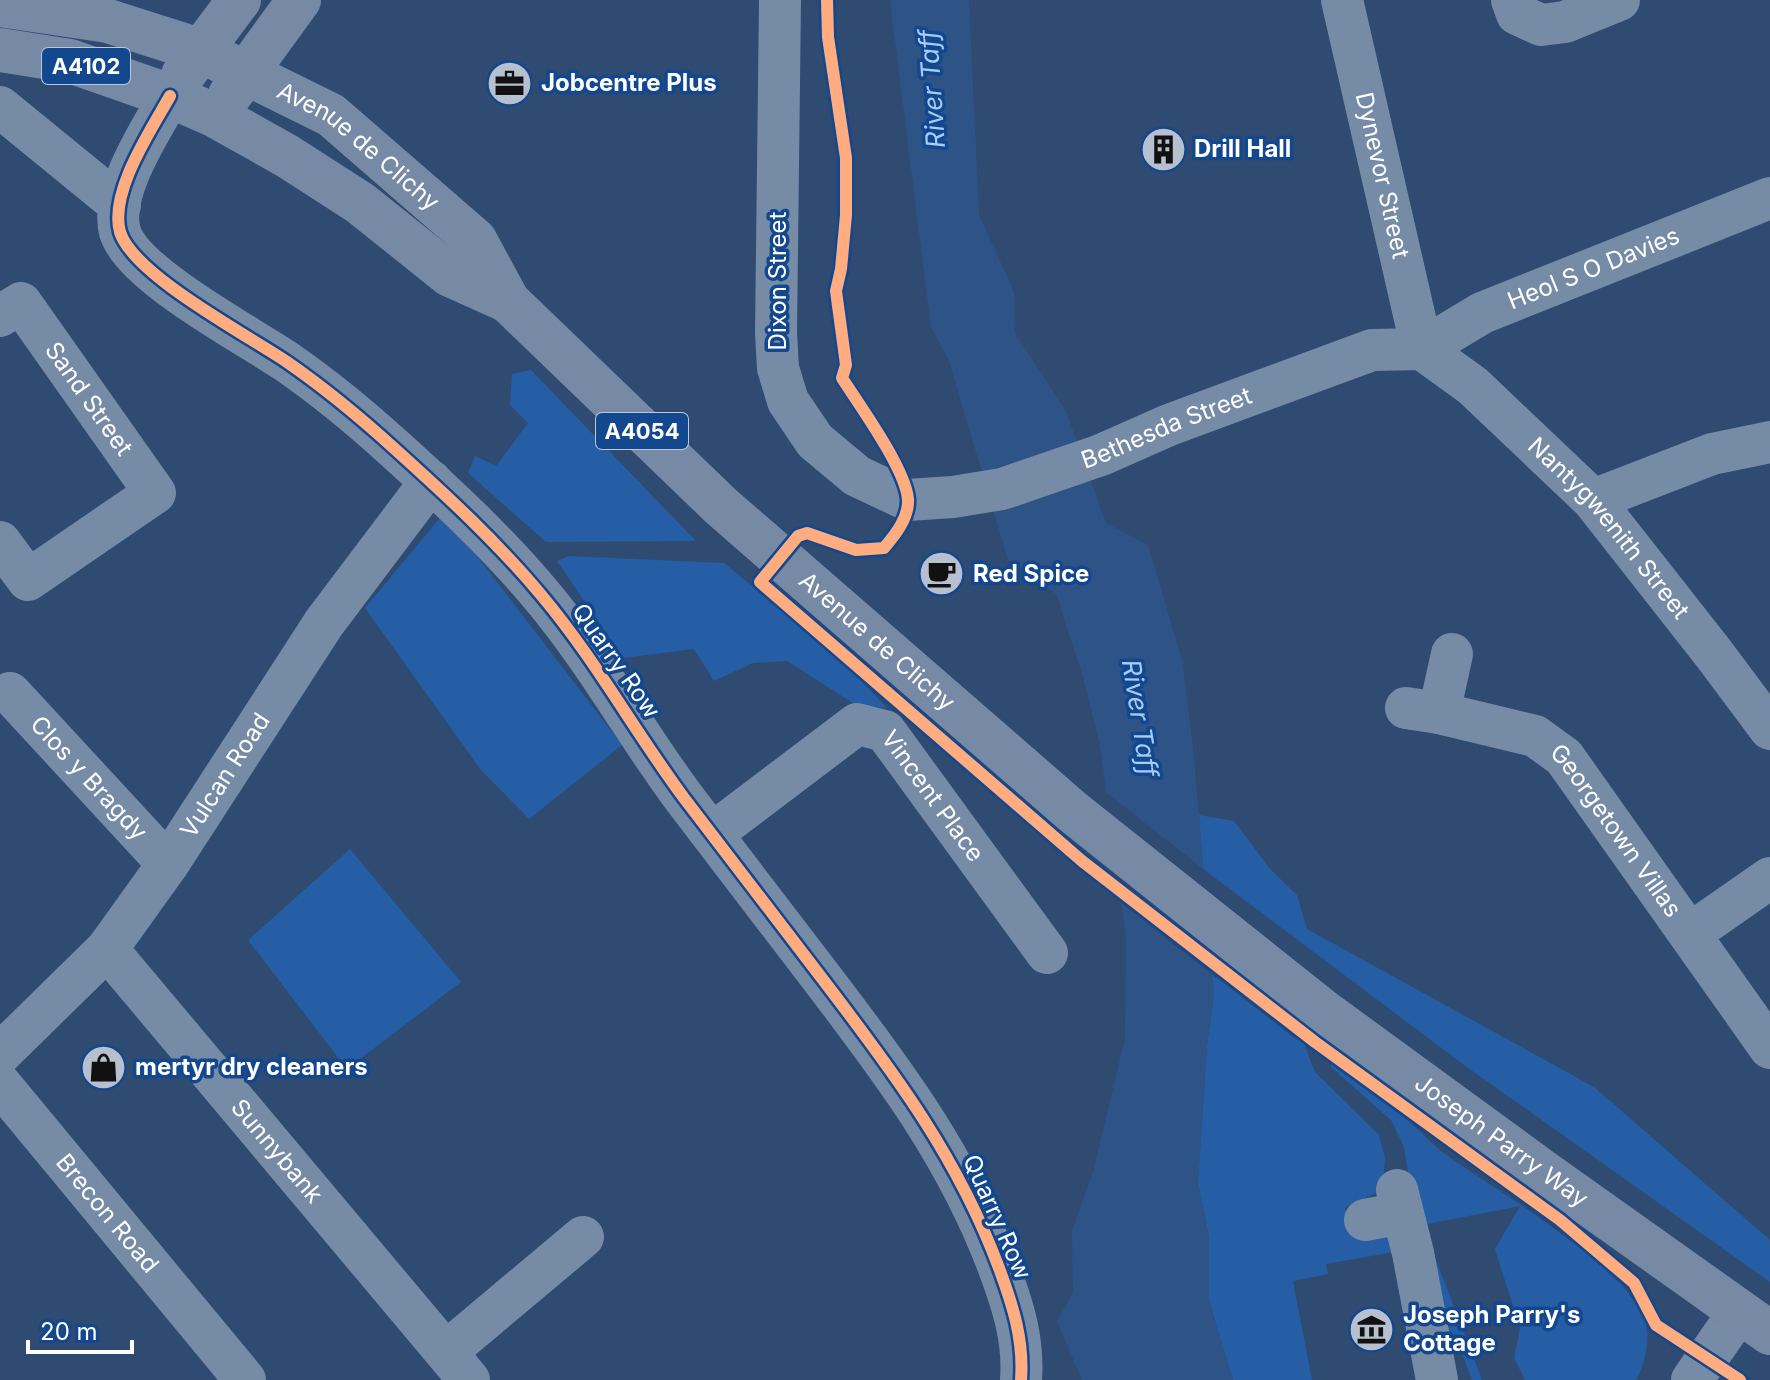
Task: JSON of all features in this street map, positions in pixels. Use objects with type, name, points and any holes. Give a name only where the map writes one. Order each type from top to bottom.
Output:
[{"type":"main road","points":[[170,96],[199,50],[239,0]]},
{"type":"main road","name":"Avenue de Clichy","points":[[299,0],[248,72],[331,115],[475,240],[508,301],[722,507],[1073,812],[1239,943]]},
{"type":"main road","name":"A4102","points":[[0,5],[108,21],[199,50]]},
{"type":"main road","name":"A4102","points":[[0,50],[70,61],[170,96]]},
{"type":"main road","name":"A4054","points":[[199,50],[248,72]]},
{"type":"main road","points":[[214,115],[248,72]]},
{"type":"main road","name":"A4054","points":[[170,96],[214,115]]},
{"type":"main road","name":"Avenue de Clichy","points":[[214,115],[287,156],[360,203],[450,275],[508,301]]},
{"type":"main road","name":"Joseph Parry Way","points":[[1239,943],[1323,1011],[1754,1322]]},
{"type":"street","name":"Dixon Street","points":[[780,0],[778,368],[788,401],[815,441],[857,476],[908,500]]},
{"type":"street","name":"Dynevor Street","points":[[1342,0],[1422,349]]},
{"type":"street","points":[[1512,0],[1517,14],[1541,25],[1565,22],[1619,0]]},
{"type":"street","name":"Quarry Row","points":[[170,96],[125,181],[120,205],[120,232],[135,257],[157,277],[290,364],[361,419],[431,481],[506,555],[544,599],[684,797],[905,1088],[966,1190],[987,1236],[1008,1291],[1022,1365]]},
{"type":"street","points":[[0,107],[120,205]]},
{"type":"street","points":[[141,149],[214,115]]},
{"type":"street","name":"Heol S O Davies","points":[[1422,349],[1482,313],[1770,198]]},
{"type":"street","name":"Sand Street","points":[[0,542],[28,580],[155,493],[10,310]]},
{"type":"street","name":"Bethesda Street","points":[[908,500],[1002,489],[1101,455],[1169,425],[1372,350],[1422,349]]},
{"type":"street","name":"Nantygwenith Street","points":[[1422,349],[1473,386],[1593,500],[1770,729]]},
{"type":"street","points":[[1593,500],[1712,454],[1770,442]]},
{"type":"street","name":"Vulcan Road","points":[[1,1080],[107,949],[168,864],[324,623],[431,481]]},
{"type":"street","name":"Georgetown Villas","points":[[1452,654],[1422,710],[1535,736],[1564,757],[1770,1048]]},
{"type":"street","name":"Clos y Bragdy","points":[[10,693],[168,864]]},
{"type":"street","name":"Vincent Place","points":[[713,833],[857,724],[885,731],[1047,953]]},
{"type":"street","name":"Georgetown Villas","points":[[1691,933],[1770,878]]},
{"type":"street","name":"Sunnybank","points":[[107,949],[457,1366],[583,1237]]},
{"type":"street","name":"Brecon Road","points":[[1,1080],[245,1380]]},
{"type":"street","points":[[1388,1208],[1413,1253],[1437,1380]]},
{"type":"street","points":[[1692,1380],[1754,1322]]},
{"type":"shaded area","points":[[531,370],[696,541],[546,542],[468,473],[475,456],[496,466],[528,423],[510,405],[512,374]]},
{"type":"shaded area","points":[[440,518],[474,552],[622,745],[529,819],[481,770],[365,608]]},
{"type":"shaded area","points":[[568,556],[724,563],[840,659],[887,708],[856,705],[787,661],[753,663],[714,681],[694,649],[623,658],[557,561]]},
{"type":"shaded area","points":[[1199,815],[1234,821],[1270,869],[1297,895],[1307,929],[1594,1087],[1770,1240],[1770,1282],[1464,1065],[1203,869]]},
{"type":"shaded area","points":[[350,849],[461,982],[347,1069],[248,940]]},
{"type":"shaded area","points":[[1212,974],[1292,1036],[1303,1041],[1315,1072],[1379,1135],[1385,1158],[1383,1185],[1374,1194],[1345,1207],[1350,1235],[1396,1229],[1400,1251],[1326,1264],[1328,1274],[1293,1281],[1312,1380],[1233,1380],[1209,1301],[1209,1238],[1198,1182],[1207,1045],[1214,994]]},
{"type":"shaded area","points":[[1330,1060],[1439,1149],[1556,1230],[1613,1277],[1633,1300],[1647,1328],[1646,1351],[1636,1380],[1525,1380],[1514,1358],[1520,1328],[1495,1249],[1520,1206],[1417,1226],[1404,1147],[1391,1120],[1331,1067]]},
{"type":"shaded area","points":[[1427,1236],[1482,1380],[1472,1380],[1455,1334],[1441,1339]]},
{"type":"water","name":"River Taff","points":[[890,0],[969,0],[979,215],[1014,292],[1015,333],[1066,411],[1106,523],[1148,545],[1182,660],[1193,747],[1214,994],[1207,1045],[1198,1182],[1209,1238],[1209,1301],[1233,1380],[1082,1380],[1057,1321],[1073,1293],[1072,1230],[1093,1173],[1125,1038],[1126,937],[1100,745],[1082,673],[1056,594],[1008,560],[949,361],[931,327]]},
{"type":"pier","points":[[1101,788],[1207,872],[1216,978],[1116,899]]},
{"type":"cycle path","points":[[827,0],[828,37],[846,158],[846,215],[836,291],[846,365],[842,378],[891,454],[905,486],[908,506],[900,526],[884,548],[856,550],[807,533],[798,536],[760,582],[1082,861],[1315,1042],[1560,1220],[1634,1283],[1656,1325],[1740,1380]]},
{"type":"cycle path","points":[[170,96],[143,143],[120,199],[120,232],[129,249],[169,285],[287,362],[370,427],[490,539],[561,620],[684,798],[876,1050],[923,1118],[964,1190],[999,1268],[1019,1337],[1021,1380]]},
{"type":"place","name":"Jobcentre Plus","points":[[510,83]]},
{"type":"place","name":"Drill Hall","points":[[1163,149]]},
{"type":"place","name":"Red Spice","points":[[942,574]]},
{"type":"place","name":"mertyr dry cleaners","points":[[104,1067]]},
{"type":"place","name":"Joseph Parry's Cottage","points":[[1372,1329]]}]
